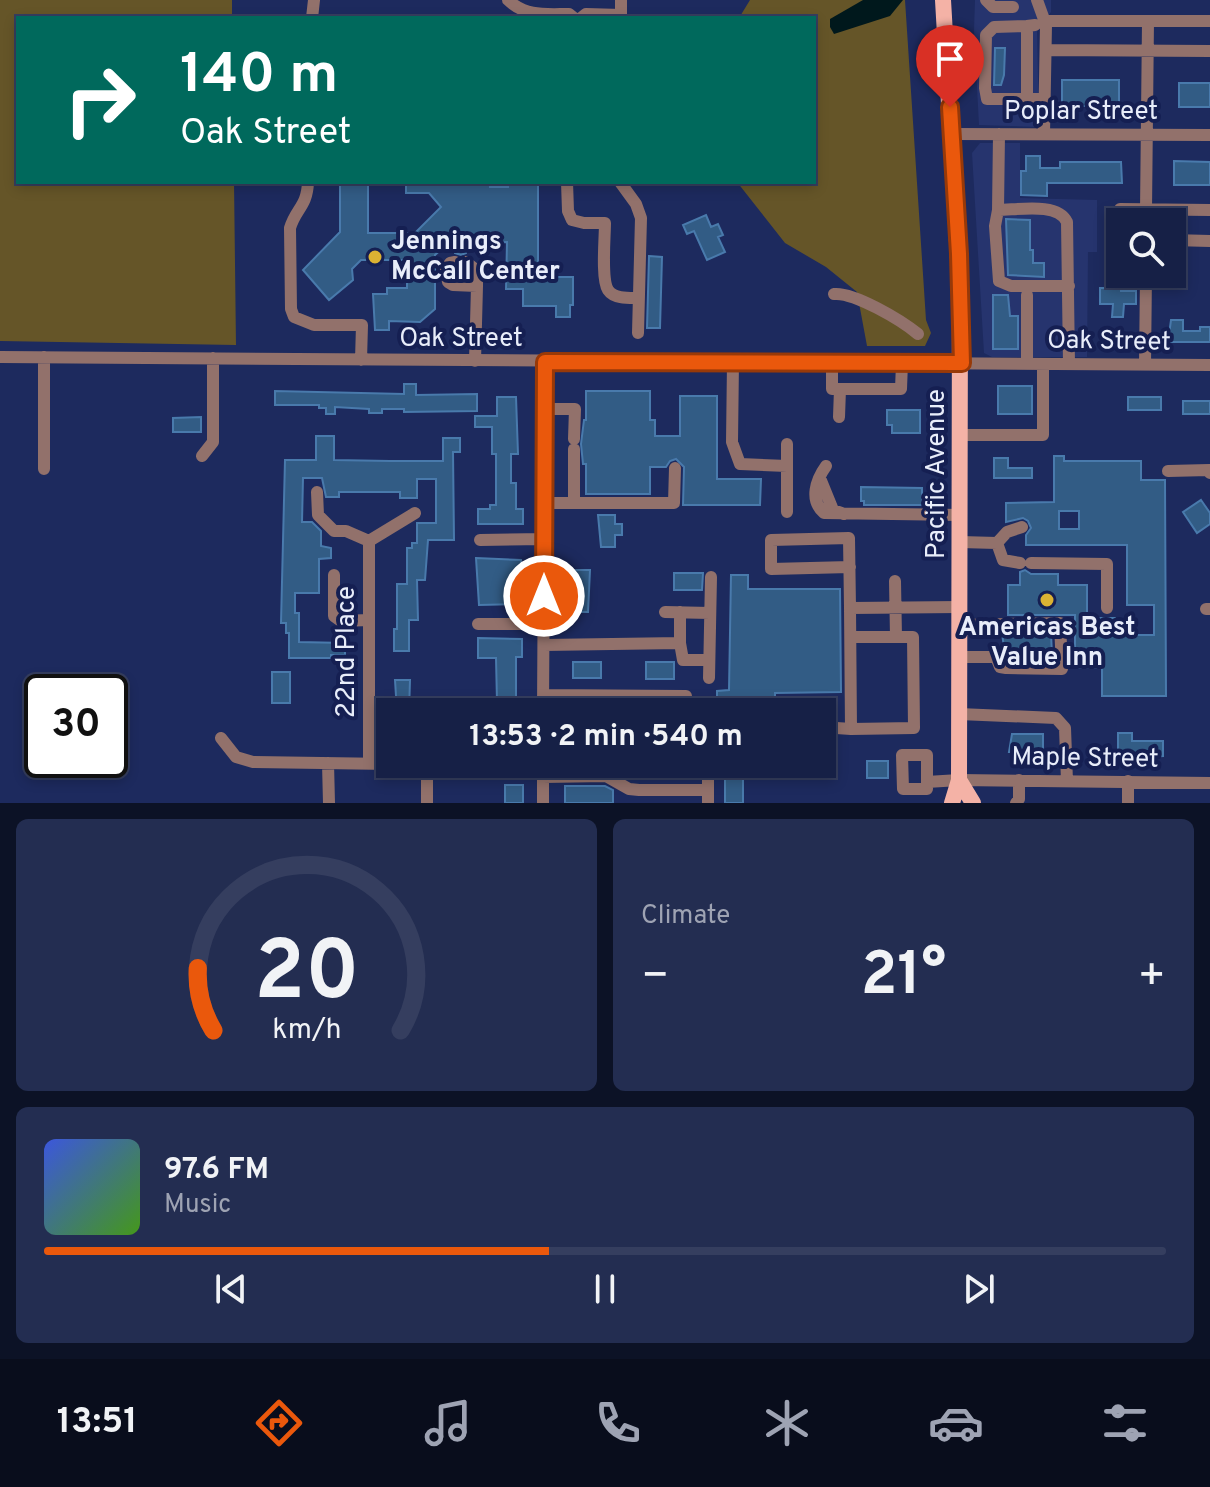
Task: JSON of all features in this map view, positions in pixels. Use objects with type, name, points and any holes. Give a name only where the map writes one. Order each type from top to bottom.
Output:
[{"type":"main road","name":"Pacific Avenue","points":[[943,0],[959,254],[962,363],[959,780],[952,803]]},
{"type":"main road","points":[[959,780],[973,803]]},
{"type":"street","points":[[508,0],[534,14],[572,16]]},
{"type":"street","points":[[986,0],[993,7],[1027,4],[1046,23],[1044,134]]},
{"type":"street","points":[[584,16],[609,16]]},
{"type":"street","points":[[1146,208],[1148,21]]},
{"type":"street","points":[[1045,99],[987,99],[984,42],[994,27],[1046,23],[1210,21]]},
{"type":"street","points":[[1027,26],[1027,99]]},
{"type":"street","points":[[1046,50],[1210,51]]},
{"type":"street","name":"Poplar Street","points":[[952,134],[1210,135]]},
{"type":"street","points":[[999,134],[995,226],[999,281],[1011,286],[1069,286]]},
{"type":"street","points":[[308,184],[307,198],[290,228],[291,309],[294,317],[303,323],[362,325],[361,360]]},
{"type":"street","points":[[567,184],[568,211],[572,220],[605,223],[605,281],[608,291],[617,296],[639,298]]},
{"type":"street","points":[[621,184],[636,204],[641,218],[638,333]]},
{"type":"street","points":[[998,210],[1055,211],[1065,217],[1069,228],[1069,364]]},
{"type":"street","points":[[1186,210],[1210,210]]},
{"type":"street","points":[[1186,240],[1210,241]]},
{"type":"street","points":[[475,361],[477,286],[477,271],[461,262],[450,263],[446,269],[448,282],[477,286]]},
{"type":"street","points":[[1145,365],[1146,288]]},
{"type":"street","points":[[834,294],[844,293],[918,334]]},
{"type":"street","points":[[1027,295],[1027,364]]},
{"type":"street","name":"Oak Street","points":[[0,357],[1210,365]]},
{"type":"street","points":[[44,357],[44,469]]},
{"type":"street","points":[[202,456],[213,442],[213,358]]},
{"type":"street","points":[[545,362],[543,695],[686,698]]},
{"type":"street","points":[[733,362],[734,455],[740,464],[787,466]]},
{"type":"street","points":[[832,363],[832,389],[901,389],[902,363]]},
{"type":"street","points":[[961,435],[1043,435],[1043,364]]},
{"type":"street","points":[[839,417],[840,389]]},
{"type":"street","points":[[545,409],[575,409],[574,503]]},
{"type":"street","points":[[787,444],[787,512]]},
{"type":"street","points":[[544,503],[674,503],[675,468]]},
{"type":"street","points":[[1168,471],[1209,470],[1210,473]]},
{"type":"street","points":[[823,471],[815,493],[819,510],[829,514],[961,515]]},
{"type":"street","points":[[317,492],[318,515],[334,531],[346,531],[369,541],[415,513]]},
{"type":"street","points":[[960,542],[997,543],[1007,532],[1022,527]]},
{"type":"street","points":[[850,567],[771,569],[771,540],[849,538],[850,567],[851,637],[851,729]]},
{"type":"street","points":[[480,540],[544,539]]},
{"type":"street","name":"22nd Place","points":[[369,541],[369,764]]},
{"type":"street","points":[[997,543],[1003,560],[1107,564],[1107,608]]},
{"type":"street","points":[[334,575],[334,616],[341,621],[369,620]]},
{"type":"street","points":[[709,678],[711,577]]},
{"type":"street","points":[[895,581],[896,637]]},
{"type":"street","points":[[850,608],[896,608],[1060,623],[1062,669],[1006,668],[1000,667],[996,657],[960,657]]},
{"type":"street","points":[[665,612],[710,613]]},
{"type":"street","points":[[680,612],[683,660],[709,660]]},
{"type":"street","points":[[478,624],[544,624]]},
{"type":"street","points":[[836,728],[914,728],[913,637],[851,637]]},
{"type":"street","points":[[544,645],[680,643]]},
{"type":"street","points":[[959,714],[1056,718],[1065,728],[1067,781]]},
{"type":"street","points":[[221,738],[236,757],[253,762],[376,764]]},
{"type":"street","name":"Maple Street","points":[[902,755],[927,755],[927,782],[927,789],[903,789],[902,755]]},
{"type":"street","points":[[328,763],[329,803]]},
{"type":"street","points":[[427,778],[427,803]]},
{"type":"street","points":[[543,778],[543,803]]},
{"type":"street","points":[[610,778],[629,789],[708,796]]},
{"type":"street","points":[[1016,803],[1019,799],[1019,780]]},
{"type":"street","points":[[1128,781],[1128,803]]},
{"type":"street","name":"Maple Street","points":[[927,782],[1210,783]]},
{"type":"shaded area","points":[[0,0],[232,0],[232,16],[16,16],[16,184],[234,184],[236,345],[0,341]]},
{"type":"shaded area","points":[[750,0],[905,0],[926,320],[931,333],[925,346],[867,346],[857,292],[826,267],[785,243],[739,184],[816,184],[816,16],[740,16]]},
{"type":"shaded area","points":[[863,0],[903,0],[890,16],[834,34],[830,19]]},
{"type":"shaded area","points":[[975,0],[1051,0],[1051,12],[1037,29],[1039,127],[979,125]]},
{"type":"shaded area","points":[[980,143],[1020,143],[1020,198],[1097,200],[1097,252],[1088,252],[1087,357],[992,357],[984,353],[972,153]]},
{"type":"building","points":[[995,48],[1005,48],[1001,85],[994,85]]},
{"type":"building","points":[[1062,80],[1119,80],[1119,106],[1062,106]]},
{"type":"building","points":[[1179,83],[1210,83],[1210,107],[1179,107]]},
{"type":"building","points":[[1026,156],[1040,156],[1040,168],[1060,168],[1060,162],[1121,162],[1122,183],[1047,183],[1047,196],[1021,195],[1021,171],[1026,171]]},
{"type":"building","points":[[1174,161],[1210,162],[1210,185],[1174,185]]},
{"type":"building","name":"Jennings McCall Center","points":[[340,184],[368,184],[368,233],[415,233],[441,207],[429,193],[406,193],[406,184],[490,184],[490,187],[508,187],[508,184],[538,184],[538,277],[573,277],[570,317],[556,317],[556,306],[523,306],[523,289],[506,289],[507,242],[467,243],[466,253],[461,255],[455,253],[456,236],[435,255],[435,309],[420,322],[389,321],[389,330],[375,330],[373,294],[387,294],[387,288],[407,288],[407,260],[361,260],[352,269],[353,280],[329,300],[303,270],[340,232]]},
{"type":"building","points":[[706,215],[711,227],[718,224],[723,235],[718,237],[725,252],[707,260],[694,231],[687,234],[683,225]]},
{"type":"building","points":[[1006,219],[1030,220],[1033,263],[1044,263],[1044,277],[1008,275]]},
{"type":"building","points":[[649,256],[662,257],[660,328],[647,328]]},
{"type":"building","points":[[1100,288],[1136,291],[1136,304],[1124,304],[1123,317],[1112,317],[1113,304],[1100,304]]},
{"type":"building","points":[[993,295],[1008,295],[1010,316],[1018,316],[1018,349],[993,349]]},
{"type":"building","points":[[1171,320],[1183,320],[1183,331],[1200,331],[1200,327],[1210,327],[1210,342],[1168,342]]},
{"type":"building","points":[[404,384],[416,384],[416,395],[477,394],[477,411],[404,412],[404,409],[382,409],[382,413],[369,413],[369,409],[335,407],[335,414],[326,414],[326,408],[319,408],[319,405],[275,405],[275,391],[404,394]]},
{"type":"building","points":[[998,386],[1032,386],[1032,414],[998,414]]},
{"type":"building","points":[[586,391],[650,391],[650,420],[655,420],[655,436],[680,436],[680,396],[717,396],[717,479],[761,479],[760,505],[683,505],[684,467],[676,459],[666,467],[650,467],[650,494],[586,494],[586,464],[583,464],[581,444],[586,420]]},
{"type":"building","points":[[497,397],[516,397],[518,454],[511,454],[511,483],[516,483],[516,509],[523,509],[523,524],[478,524],[478,509],[490,509],[490,505],[496,505],[496,454],[492,454],[492,427],[475,427],[475,416],[497,416]]},
{"type":"building","points":[[1128,397],[1161,397],[1161,410],[1128,410]]},
{"type":"building","points":[[1183,401],[1210,401],[1210,414],[1183,414]]},
{"type":"building","points":[[887,410],[920,410],[920,433],[892,433],[892,425],[887,425]]},
{"type":"building","points":[[201,417],[201,432],[173,432],[173,418]]},
{"type":"building","points":[[316,436],[334,436],[334,460],[390,461],[443,461],[443,438],[460,438],[460,452],[453,452],[454,540],[428,540],[425,580],[417,580],[418,620],[409,620],[409,651],[394,651],[397,584],[407,584],[407,548],[417,543],[417,523],[436,523],[436,479],[417,479],[417,498],[400,498],[400,492],[339,492],[339,497],[326,497],[322,478],[303,478],[302,522],[312,522],[321,531],[321,546],[331,548],[331,558],[319,559],[319,593],[295,593],[299,642],[345,643],[345,655],[289,658],[289,633],[286,633],[286,623],[281,623],[285,460],[316,460]]},
{"type":"building","points":[[1054,456],[1064,456],[1064,461],[1141,461],[1141,480],[1165,480],[1166,696],[1102,696],[1102,668],[1075,668],[1075,615],[1008,615],[1008,585],[1020,585],[1020,572],[1058,574],[1058,585],[1087,585],[1087,618],[1115,618],[1115,635],[1154,635],[1154,605],[1127,605],[1127,545],[1026,545],[1026,535],[1031,528],[1028,521],[1023,518],[1006,522],[1006,503],[1054,502]],"holes":[[[1059,511],[1079,511],[1079,529],[1059,529]]]},
{"type":"building","points":[[994,458],[1008,458],[1008,468],[1032,468],[1032,478],[994,478]]},
{"type":"building","points":[[861,487],[922,488],[922,505],[864,505]]},
{"type":"building","points":[[1201,500],[1210,513],[1210,524],[1197,533],[1183,512]]},
{"type":"building","points":[[598,515],[615,515],[615,524],[622,524],[622,535],[615,535],[615,547],[601,547]]},
{"type":"building","points":[[476,558],[521,560],[522,604],[479,605]]},
{"type":"building","points":[[575,570],[590,570],[588,612],[570,612],[570,600],[575,600]]},
{"type":"building","points":[[674,573],[703,573],[702,590],[674,590]]},
{"type":"building","points":[[731,575],[748,575],[748,589],[840,589],[841,692],[775,693],[775,698],[717,698],[717,691],[729,690]]},
{"type":"building","points":[[1002,633],[1051,633],[1052,655],[1005,655]]},
{"type":"building","points":[[478,638],[522,639],[522,657],[516,657],[516,698],[497,698],[496,658],[478,658]]},
{"type":"building","points":[[573,662],[601,662],[601,678],[573,678]]},
{"type":"building","points":[[646,662],[674,662],[674,679],[646,679]]},
{"type":"building","points":[[272,672],[290,672],[290,703],[272,703]]},
{"type":"building","points":[[395,680],[410,680],[409,698],[396,698]]},
{"type":"building","points":[[1118,733],[1132,733],[1132,741],[1163,741],[1163,756],[1118,759]]},
{"type":"building","points":[[1012,734],[1043,734],[1043,752],[1009,752]]},
{"type":"building","points":[[867,761],[888,761],[888,778],[867,778]]},
{"type":"building","points":[[725,778],[743,778],[743,803],[725,803]]},
{"type":"building","points":[[505,785],[523,785],[523,803],[505,803]]},
{"type":"building","points":[[565,786],[605,786],[613,790],[613,803],[565,803]]},
{"type":"place","name":"Jennings McCall Center","points":[[375,257]]},
{"type":"place","name":"Americas Best Value Inn","points":[[1047,600]]},
{"type":"route","points":[[544,596],[545,362],[962,363],[950,107]]}]
